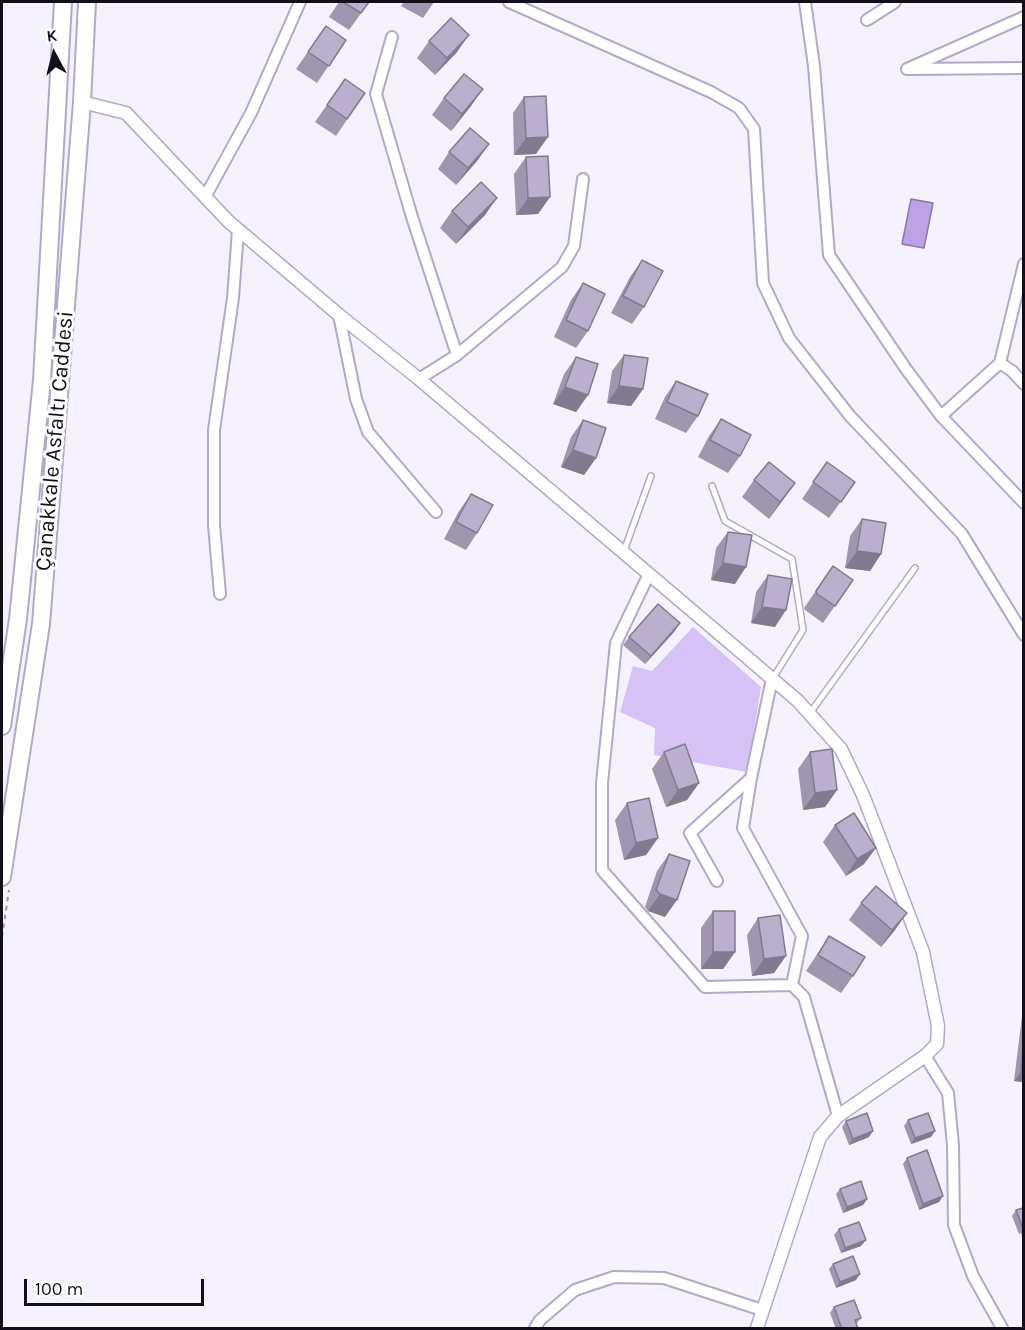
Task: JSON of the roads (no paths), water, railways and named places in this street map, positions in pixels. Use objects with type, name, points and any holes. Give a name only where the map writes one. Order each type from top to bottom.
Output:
[{"type":"highway","name":"Çanakkale Asfaltı Caddesi","points":[[2,726],[18,619],[42,380],[63,2]]},
{"type":"highway","name":"Çanakkale Asfaltı Caddesi","points":[[2,877],[41,624],[82,102],[87,2]]},
{"type":"street","points":[[205,197],[251,113],[300,2]]},
{"type":"street","points":[[508,2],[711,92],[739,108],[754,129],[763,283],[789,338],[850,416],[963,534],[1023,634]]},
{"type":"street","points":[[805,2],[814,66],[830,255],[906,369],[941,416],[1023,503]]},
{"type":"street","points":[[867,20],[895,2]]},
{"type":"street","points":[[1023,17],[907,69],[1023,68]]},
{"type":"street","points":[[392,37],[376,94],[412,217],[457,355]]},
{"type":"street","points":[[82,102],[126,112],[238,230],[419,379],[772,679],[842,749],[863,795],[923,952],[938,1026],[937,1044],[926,1056],[838,1116],[820,1137],[757,1329]]},
{"type":"street","points":[[419,379],[457,355],[562,267],[574,246],[583,179]]},
{"type":"street","points":[[220,594],[214,525],[214,430],[233,298],[238,230]]},
{"type":"street","points":[[941,416],[1000,363],[1023,264]]},
{"type":"street","points":[[339,315],[356,399],[368,432],[436,512]]},
{"type":"street","points":[[1000,363],[1012,371],[1023,384]]},
{"type":"street","points":[[649,574],[616,643],[602,783],[602,870],[705,987],[792,986],[804,997],[838,1116]]},
{"type":"street","points":[[772,679],[743,828],[802,936],[792,986]]},
{"type":"street","points":[[717,881],[690,833],[751,778]]},
{"type":"street","points":[[926,1056],[948,1093],[953,1145],[954,1225],[973,1276],[1002,1329]]},
{"type":"street","points":[[535,1329],[540,1320],[575,1290],[614,1277],[664,1278],[762,1310]]},
{"type":"lane","points":[[623,552],[651,476]]},
{"type":"lane","points":[[712,486],[725,521],[792,559],[803,630],[772,679]]},
{"type":"lane","points":[[809,714],[915,568]]}]
